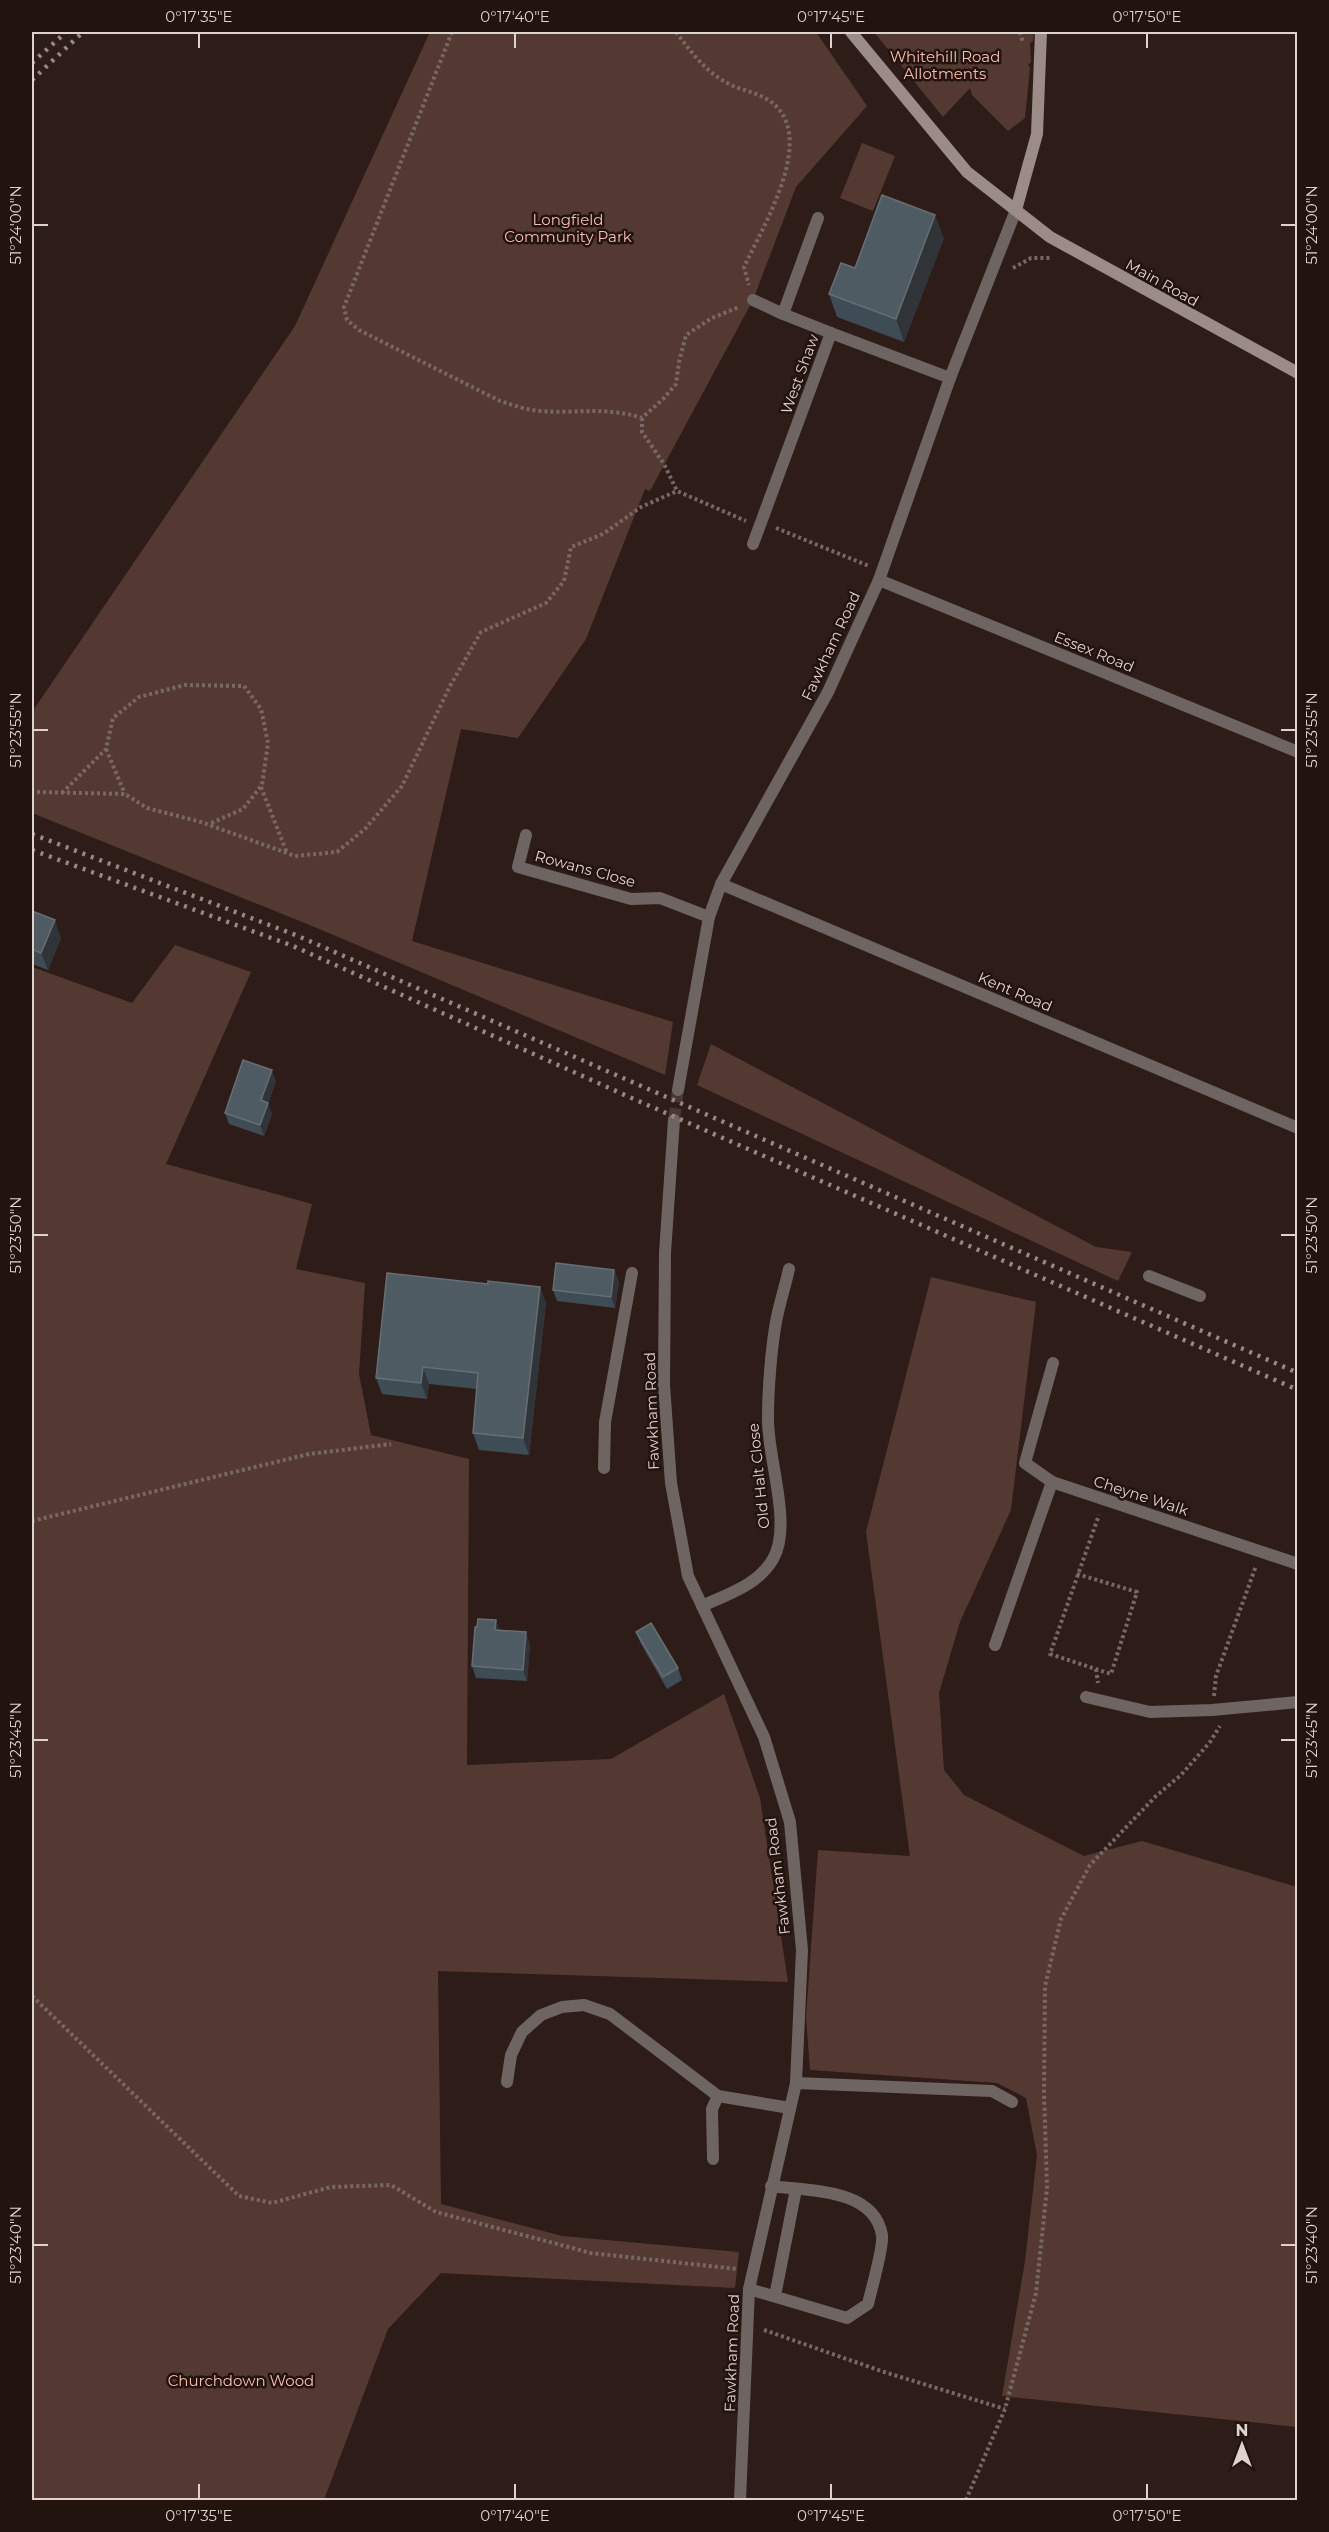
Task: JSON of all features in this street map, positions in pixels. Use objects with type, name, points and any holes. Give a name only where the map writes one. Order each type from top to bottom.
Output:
[{"type":"main road","name":"Main Road","points":[[851,32],[967,171],[1050,237],[1298,374]]},
{"type":"main road","points":[[1016,210],[1037,134],[1041,32]]},
{"type":"street","name":"Fawkham Road","points":[[678,1090],[709,917],[721,884],[828,692],[880,575],[950,378],[1016,210]]},
{"type":"street","points":[[783,314],[818,218]]},
{"type":"street","points":[[753,300],[831,333]]},
{"type":"street","name":"West Shaw","points":[[753,544],[831,333],[950,378]]},
{"type":"street","name":"Essex Road","points":[[880,575],[1298,752]]},
{"type":"street","name":"Rowans Close","points":[[526,835],[518,867],[631,899],[660,897],[709,917]]},
{"type":"street","name":"Kent Road","points":[[721,884],[1298,1128]]},
{"type":"street","name":"Fawkham Road","points":[[674,1120],[665,1253],[664,1385],[671,1483],[687,1576],[764,1737],[790,1822],[802,1950],[796,2083],[749,2289],[740,2500]]},
{"type":"street","name":"Old Halt Close","points":[[702,1606],[762,1575],[774,1557],[780,1535],[779,1507],[768,1420],[776,1323],[789,1269]]},
{"type":"street","points":[[604,1468],[605,1422],[632,1273]]},
{"type":"street","points":[[1149,1276],[1200,1296]]},
{"type":"street","name":"Cheyne Walk","points":[[1053,1362],[1024,1463],[1052,1482],[1298,1564]]},
{"type":"street","points":[[995,1645],[1052,1482]]},
{"type":"street","points":[[1086,1697],[1150,1712],[1212,1710],[1298,1702]]},
{"type":"street","points":[[507,2082],[511,2055],[522,2032],[541,2015],[562,2007],[584,2005],[610,2014],[718,2096],[790,2108]]},
{"type":"street","points":[[796,2083],[992,2091],[1012,2102]]},
{"type":"street","points":[[713,2159],[712,2109],[718,2096]]},
{"type":"street","points":[[749,2289],[847,2318],[868,2304],[883,2237],[876,2218],[859,2202],[841,2195],[771,2186]]},
{"type":"street","points":[[775,2296],[796,2189]]},
{"type":"path","points":[[452,32],[344,307],[347,320],[359,330],[500,400],[520,407],[563,412],[621,411],[642,418]]},
{"type":"path","points":[[676,32],[709,73],[731,85],[766,98],[782,112],[790,129],[783,178],[768,222],[744,267],[753,300],[712,318],[686,335],[676,384],[642,418],[642,432],[664,464],[677,491],[807,542],[880,575]]},
{"type":"path","points":[[1010,271],[1022,261],[1031,258],[1046,257],[1058,260]]},
{"type":"path","points":[[37,792],[125,794],[147,808],[208,824],[295,856],[337,852],[365,829],[402,786],[450,686],[482,633],[546,603],[564,580],[571,547],[603,534],[641,507],[677,491]]},
{"type":"path","points":[[62,793],[106,749],[113,718],[138,697],[185,685],[244,686],[261,709],[268,743],[260,787],[243,809],[208,824]]},
{"type":"path","points":[[106,749],[125,794]]},
{"type":"path","points":[[260,787],[287,853]]},
{"type":"path","points":[[32,1521],[309,1454],[391,1444]]},
{"type":"path","points":[[1077,1574],[1137,1592],[1111,1674],[1050,1654],[1077,1574],[1104,1500]]},
{"type":"path","points":[[1212,1710],[1216,1676],[1262,1552]]},
{"type":"path","points":[[966,2500],[1005,2409],[1036,2293],[1047,2188],[1044,2093],[1046,1986],[1061,1919],[1090,1865],[1195,1759],[1210,1742],[1233,1707]]},
{"type":"path","points":[[32,1996],[239,2196],[272,2203],[331,2187],[391,2185],[436,2212],[591,2253],[752,2271]]},
{"type":"path","points":[[748,2323],[881,2371],[1005,2409]]},
{"type":"green space","name":"Longfield Community Park","points":[[430,32],[816,32],[867,106],[796,187],[753,300],[650,491],[645,489],[586,639],[518,738],[461,729],[412,941],[673,1022],[665,1075],[312,926],[32,813],[32,712],[295,326]]},
{"type":"green space","name":"Whitehill Road Allotments","points":[[874,32],[1034,32],[1033,41],[1030,43],[1031,62],[1028,65],[1030,68],[1025,118],[1008,131],[972,95],[970,88],[943,117]]},
{"type":"green space","points":[[862,143],[895,156],[873,211],[840,198]]},
{"type":"green space","name":"Churchdown Wood","points":[[175,945],[251,972],[166,1164],[312,1204],[296,1269],[365,1283],[359,1374],[371,1435],[469,1459],[467,1765],[611,1759],[724,1694],[760,1798],[788,1982],[438,1971],[441,2204],[562,2236],[739,2252],[735,2288],[441,2273],[388,2329],[324,2500],[32,2500],[32,967],[132,1003]]},
{"type":"green space","points":[[711,1044],[1096,1247],[1132,1252],[1118,1281],[697,1085]]},
{"type":"green space","points":[[931,1277],[1036,1302],[1011,1510],[960,1622],[939,1693],[944,1770],[964,1795],[1084,1856],[1142,1841],[1297,1887],[1297,2427],[1002,2396],[1025,2261],[1037,2155],[1026,2098],[997,2083],[810,2070],[806,2017],[818,1850],[910,1856],[866,1532]]},
{"type":"building","points":[[882,195],[935,215],[896,319],[829,294],[841,263],[855,268]]},
{"type":"building","points":[[32,911],[55,920],[41,953],[32,949]]},
{"type":"building","points":[[243,1060],[272,1070],[261,1100],[268,1103],[260,1125],[225,1113]]},
{"type":"building","points":[[556,1263],[614,1270],[611,1297],[553,1290]]},
{"type":"building","points":[[387,1273],[540,1287],[523,1438],[473,1433],[478,1373],[423,1367],[421,1383],[376,1378]]},
{"type":"building","points":[[478,1619],[496,1620],[495,1630],[526,1632],[523,1670],[472,1666],[475,1627],[477,1627]]},
{"type":"building","points":[[651,1623],[678,1668],[663,1677],[636,1632]]},
{"type":"tunnel","points":[[674,1120],[678,1090]]},
{"type":"railway","points":[[32,63],[66,32]]},
{"type":"railway","points":[[32,80],[83,32]]},
{"type":"railway","points":[[32,834],[298,936],[1298,1373]]},
{"type":"railway","points":[[32,850],[293,946],[627,1096],[1298,1390]]}]
